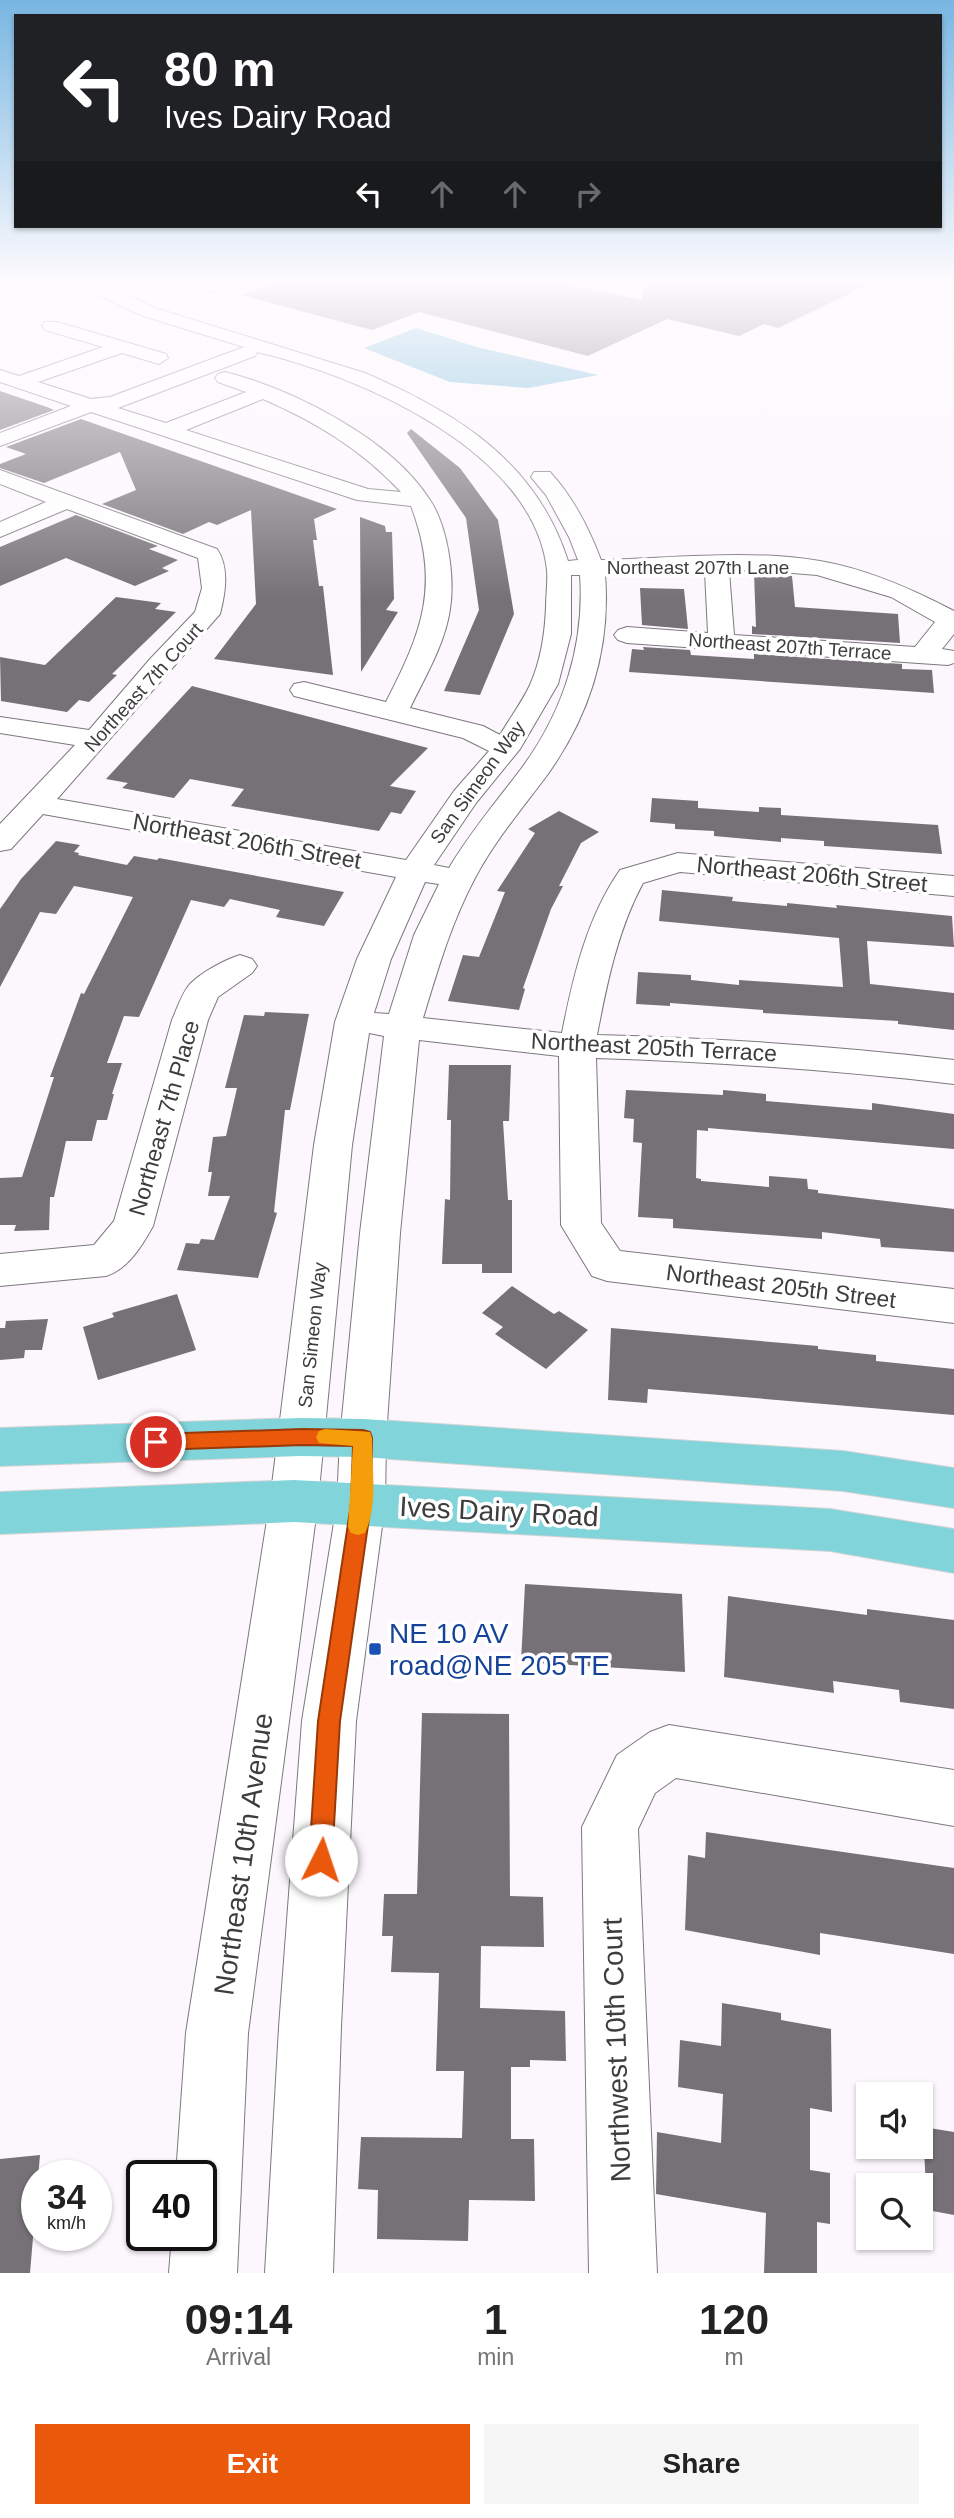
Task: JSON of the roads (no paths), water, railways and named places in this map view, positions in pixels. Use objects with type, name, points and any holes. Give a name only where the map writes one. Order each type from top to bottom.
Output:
[{"type":"main road","points":[[0,1447],[302,1437],[363,1438],[843,1471],[954,1488]]},
{"type":"main road","name":"Ives Dairy Road","points":[[0,1513],[294,1501],[830,1530],[954,1551]]},
{"type":"street","points":[[39,388],[365,495],[418,500]]},
{"type":"street","points":[[0,440],[91,405],[113,403],[149,388]]},
{"type":"street","points":[[253,388],[304,408],[369,449],[418,500],[435,545],[439,586],[437,612],[422,653],[395,711]]},
{"type":"street","name":"San Simeon Way","points":[[302,1437],[333,1145],[353,1022],[374,959],[415,870],[465,797],[506,749],[544,684],[558,634],[559,569],[546,528],[528,496],[490,455],[459,431],[382,388]]},
{"type":"street","name":"San Simeon Way","points":[[363,1438],[380,1233],[403,1026],[431,935],[458,879],[484,838],[535,771],[569,713],[592,641],[595,608],[592,567],[581,537],[556,492],[513,448],[485,426],[418,388]]},
{"type":"street","points":[[168,430],[264,392]]},
{"type":"street","points":[[0,477],[67,500]]},
{"type":"street","points":[[0,530],[67,500]]},
{"type":"street","name":"Northeast 7th Court","points":[[0,842],[96,740],[159,665],[207,614],[214,588],[209,554],[67,500]]},
{"type":"street","points":[[717,563],[721,642]]},
{"type":"street","name":"Northeast 207th Lane","points":[[559,569],[717,563],[819,568],[900,592],[949,619],[940,636],[922,654]]},
{"type":"street","name":"Northeast 207th Terrace","points":[[627,635],[954,657]]},
{"type":"street","points":[[304,690],[453,726],[473,732],[506,749]]},
{"type":"street","points":[[0,725],[96,740]]},
{"type":"street","name":"Northeast 206th Street","points":[[37,804],[458,879]]},
{"type":"street","name":"Northeast 206th Street","points":[[577,1046],[586,1000],[612,911],[631,877],[678,862],[954,886]]},
{"type":"street","name":"Northeast 7th Place","points":[[0,1270],[106,1260],[133,1227],[190,1020],[203,991],[240,966]]},
{"type":"street","name":"Northeast 205th Terrace","points":[[353,1022],[577,1046],[793,1056],[954,1072]]},
{"type":"street","name":"Northeast 205th Street","points":[[577,1046],[582,1225],[607,1265],[954,1306]]},
{"type":"street","name":"Northeast 10th Avenue","points":[[203,2273],[217,2033],[302,1437]]},
{"type":"street","points":[[299,2273],[310,2027],[329,1721],[361,1504],[363,1438]]},
{"type":"street","name":"Northwest 10th Court","points":[[623,2273],[610,1827],[636,1774],[669,1751],[954,1798]]},
{"type":"place","name":"NE 10 AV road@NE 205 TE","points":[[375,1649]]}]
